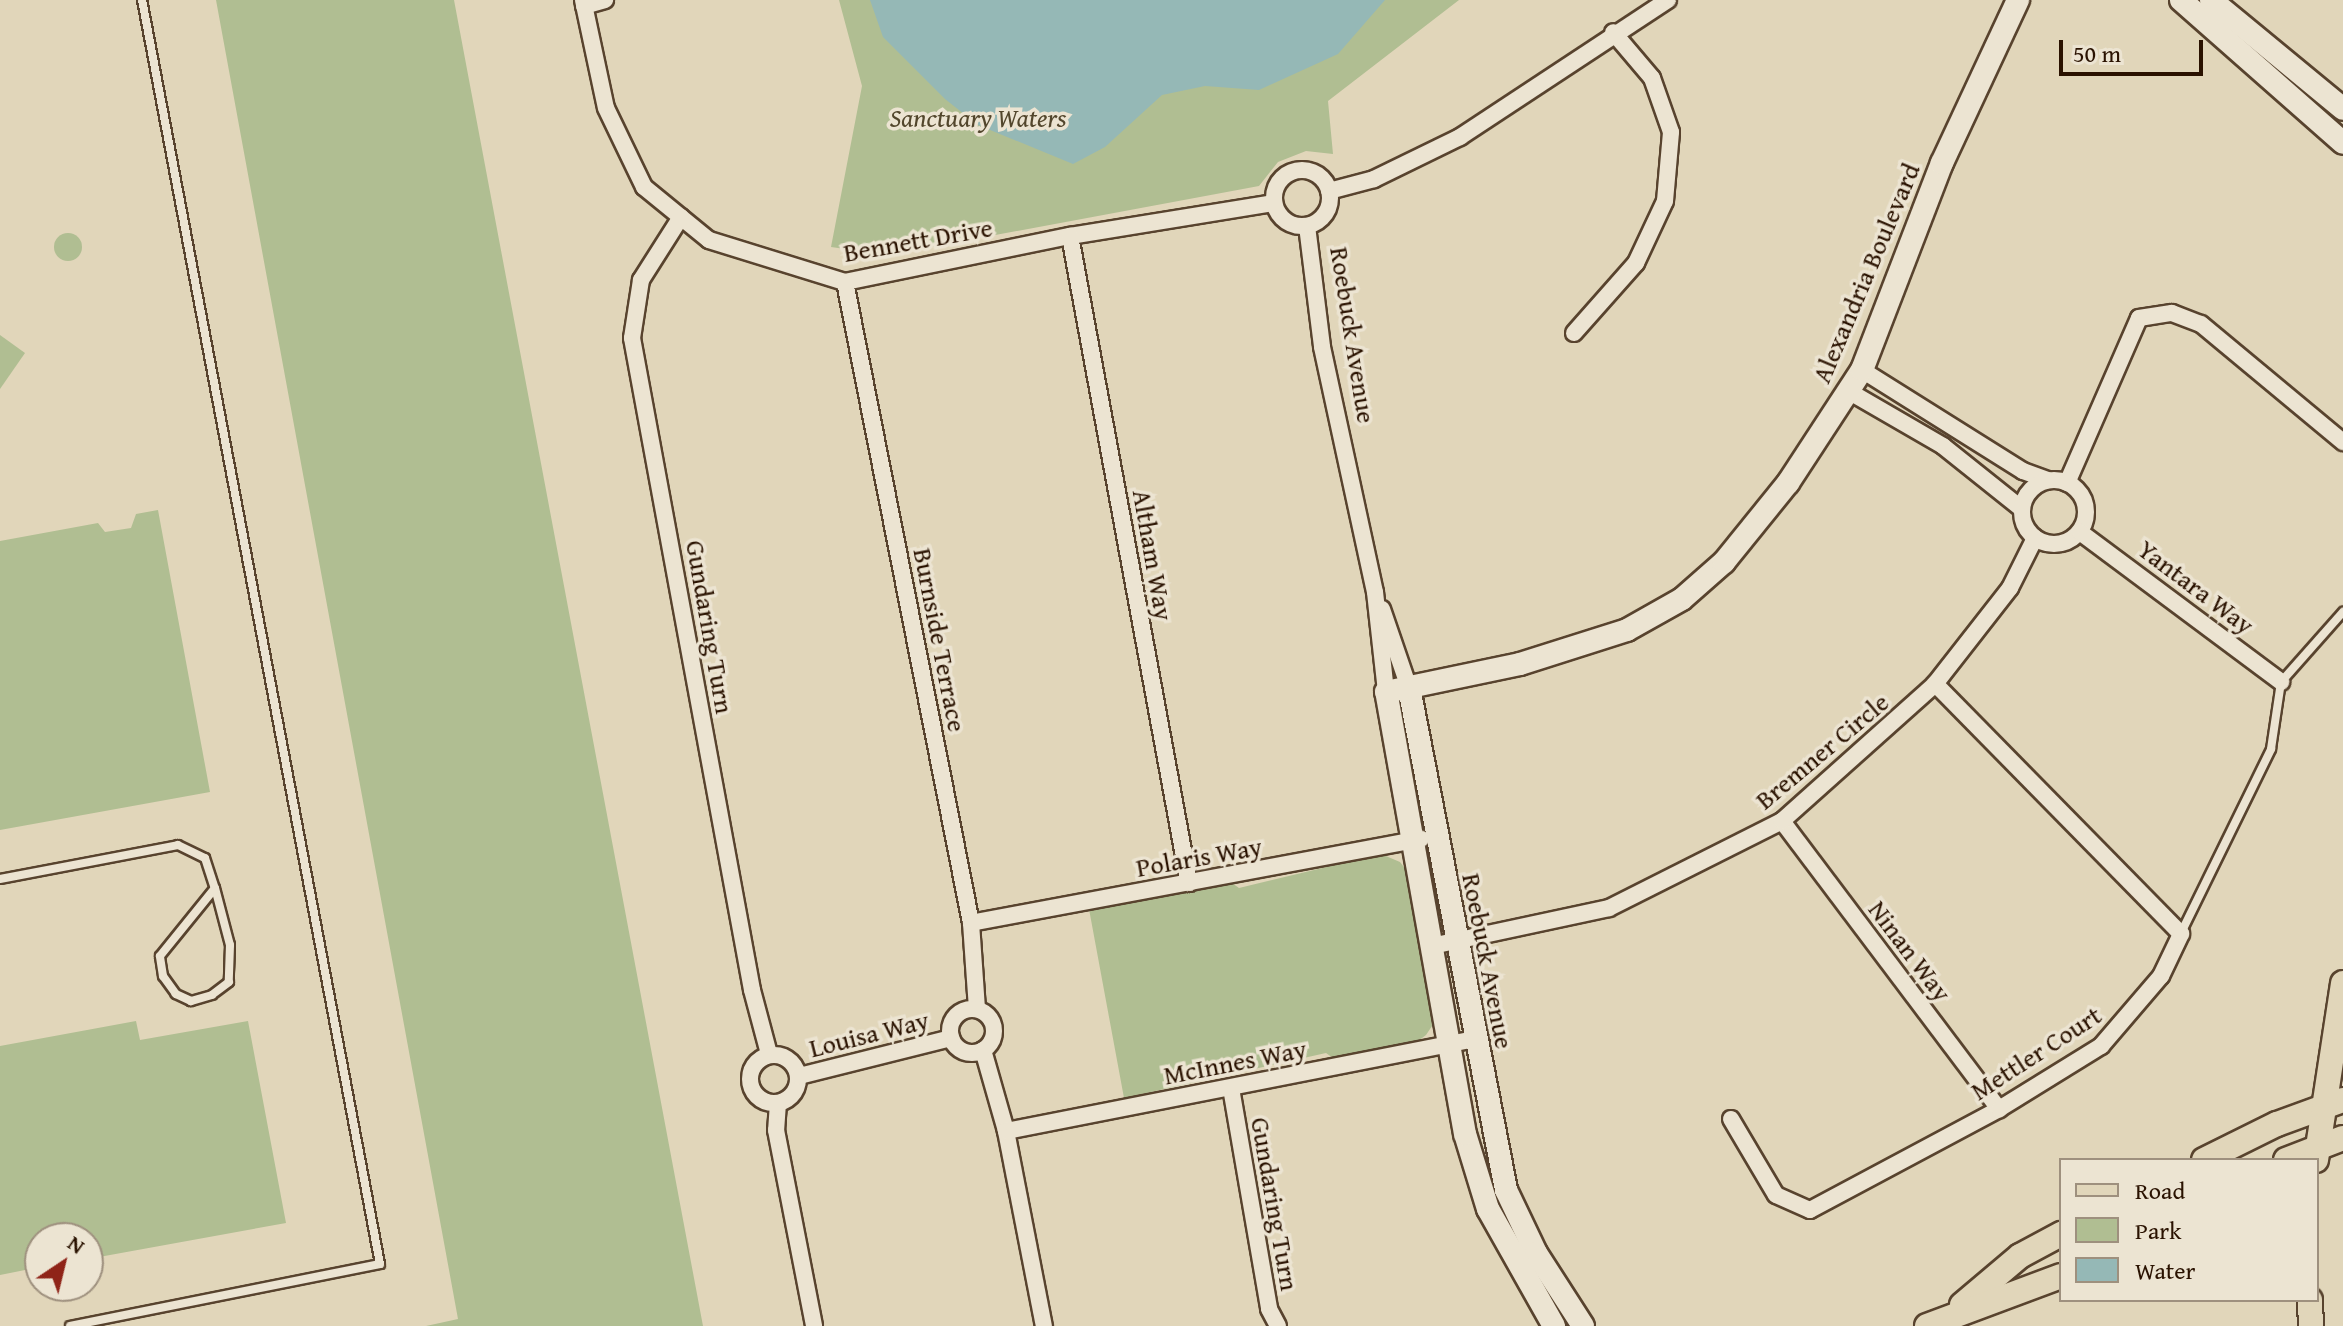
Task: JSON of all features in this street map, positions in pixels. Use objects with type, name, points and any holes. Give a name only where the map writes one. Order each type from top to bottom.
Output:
[{"type":"main road","points":[[2317,1154],[2334,1104],[2343,983]]},
{"type":"main road","points":[[2209,1158],[2334,1104]]},
{"type":"main road","points":[[2296,1158],[2317,1154],[2343,1138]]},
{"type":"main road","points":[[1950,1319],[2020,1256],[2059,1235]]},
{"type":"main road","points":[[1927,1326],[2040,1288],[2059,1277]]},
{"type":"main road","points":[[2310,1302],[2311,1326]]},
{"type":"street","points":[[584,3],[605,0]]},
{"type":"street","points":[[1329,191],[1374,179],[1460,137],[1613,32],[1668,0]]},
{"type":"street","name":"Alexandria Boulevard","points":[[1386,692],[1520,664],[1627,630],[1682,599],[1751,528],[1850,392],[1862,370],[1942,163],[2018,0]]},
{"type":"street","points":[[2181,0],[2222,23],[2343,109]]},
{"type":"street","points":[[2211,0],[2222,23],[2343,143]]},
{"type":"street","name":"Bennett Drive","points":[[584,3],[606,108],[644,187],[709,240],[845,282],[1070,236],[1274,203]]},
{"type":"street","points":[[1574,333],[1636,263],[1665,201],[1671,132],[1652,78],[1613,32]]},
{"type":"street","points":[[1293,171],[1313,171],[1329,191],[1323,218],[1307,226],[1288,223],[1274,203],[1275,187],[1293,171]]},
{"type":"street","name":"Gundaring Turn","points":[[681,217],[641,280],[632,338],[752,990],[769,1054]]},
{"type":"street","name":"Roebuck Avenue","points":[[1307,226],[1322,347],[1375,592],[1386,692],[1465,1134],[1498,1228],[1554,1326]]},
{"type":"street","name":"Altham Way","points":[[1070,236],[1189,883]]},
{"type":"street","name":"Burnside Terrace","points":[[845,282],[971,923],[977,1009],[989,1017],[994,1031],[983,1050],[1006,1131],[1044,1326]]},
{"type":"street","points":[[2067,483],[2139,318],[2161,315],[2201,324],[2343,442]]},
{"type":"street","points":[[1850,392],[1943,446],[2022,509],[2035,538],[2061,544],[2080,532],[2086,505],[2067,483],[2023,471],[1862,370]]},
{"type":"street","points":[[2022,509],[2029,491],[2048,480]]},
{"type":"street","name":"Yantara Way","points":[[2080,532],[2281,682]]},
{"type":"street","name":"Bremner Circle","points":[[1432,946],[1455,938],[1609,908],[1782,821],[1935,684],[2010,588],[2035,538]]},
{"type":"street","name":"Roebuck Avenue","points":[[1375,592],[1409,688],[1494,1143],[1519,1217],[1583,1326]]},
{"type":"street","points":[[1935,684],[2181,934]]},
{"type":"street","name":"Ninan Way","points":[[1782,821],[1999,1109]]},
{"type":"street","name":"Polaris Way","points":[[971,923],[1436,836]]},
{"type":"street","name":"Mettler Court","points":[[1731,1119],[1776,1195],[1810,1210],[1999,1109],[2101,1046],[2161,976],[2181,934]]},
{"type":"street","points":[[977,1009],[955,1016],[951,1038],[961,1050],[983,1050]]},
{"type":"street","name":"Louisa Way","points":[[799,1076],[951,1038]]},
{"type":"street","name":"McInnes Way","points":[[1006,1131],[1474,1039]]},
{"type":"street","points":[[769,1054],[785,1057],[799,1076],[794,1092],[778,1103],[761,1100],[750,1084],[752,1067],[769,1054]]},
{"type":"street","name":"Gundaring Turn","points":[[1231,1088],[1269,1309],[1278,1326]]},
{"type":"street","points":[[778,1103],[776,1130],[814,1326]]},
{"type":"street","points":[[1498,1228],[1519,1217]]},
{"type":"lane","points":[[70,1326],[380,1264],[142,0]]},
{"type":"lane","points":[[2181,934],[2271,749],[2281,682],[2343,612]]},
{"type":"lane","points":[[0,879],[178,845],[205,858],[215,888],[230,945],[229,982],[212,995],[191,1001],[176,994],[163,976],[160,956],[215,888]]},
{"type":"green space","points":[[216,0],[454,0],[703,1326],[426,1326],[458,1319]]},
{"type":"green space","name":"Sanctuary Waters","points":[[839,0],[1459,0],[1328,101],[1333,154],[1306,151],[1278,162],[1259,186],[888,255],[831,247],[862,86]]},
{"type":"green space","points":[[68,233],[78,237],[82,247],[78,257],[68,261],[58,257],[54,247],[58,237]]},
{"type":"green space","points":[[0,335],[25,353],[0,389]]},
{"type":"green space","points":[[158,510],[210,792],[0,830],[0,541],[98,523],[105,532],[131,528],[136,514]]},
{"type":"green space","points":[[1381,854],[1400,862],[1410,875],[1434,1023],[1426,1035],[1414,1044],[1333,1058],[1326,1053],[1124,1098],[1089,909],[1232,883],[1239,888]]},
{"type":"green space","points":[[136,1021],[140,1040],[248,1021],[286,1223],[104,1256],[104,1222],[24,1222],[24,1270],[0,1275],[0,1046]]},
{"type":"water","points":[[870,0],[1385,0],[1338,54],[1259,90],[1205,86],[1162,95],[1105,147],[1073,164],[978,125],[945,99],[883,37]]}]
